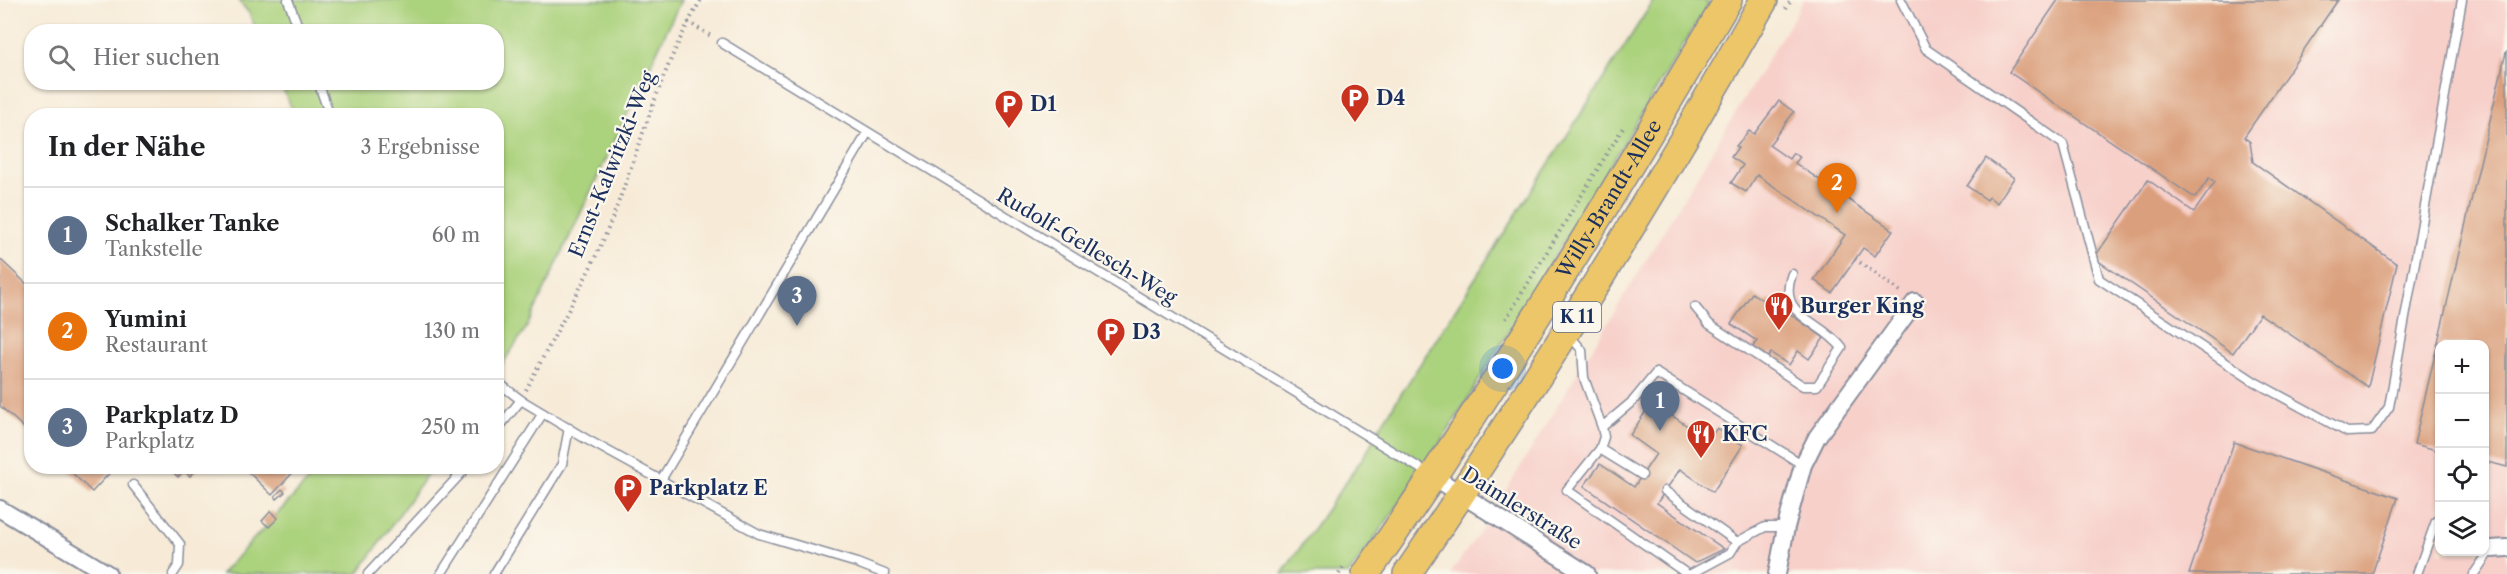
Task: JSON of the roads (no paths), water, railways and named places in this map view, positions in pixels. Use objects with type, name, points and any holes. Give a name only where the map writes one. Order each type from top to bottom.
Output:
[{"type":"main road","name":"Willy-Brandt-Allee","points":[[1407,574],[1461,495],[1626,238],[1745,5]]},
{"type":"main road","name":"Willy-Brandt-Allee","points":[[1356,569],[1434,477],[1596,223],[1745,5]]},
{"type":"street","points":[[1777,574],[1786,526],[1803,465],[1817,437],[1915,302]]},
{"type":"street","name":"Daimlerstraße","points":[[1434,477],[1582,573]]},
{"type":"street","points":[[0,509],[108,574]]},
{"type":"lane","points":[[288,0],[297,24]]},
{"type":"lane","points":[[1901,0],[1926,49],[2063,144],[2099,279],[2255,382],[2347,432],[2372,431],[2389,406],[2462,0]]},
{"type":"lane","name":"Rudolf-Gellesch-Weg","points":[[722,43],[1434,477]]},
{"type":"lane","points":[[321,90],[327,108]]},
{"type":"lane","points":[[660,480],[868,132]]},
{"type":"lane","points":[[1695,307],[1709,324],[1803,386],[1817,386],[1842,348],[1833,335],[1792,308],[1786,290],[1792,274]]},
{"type":"lane","points":[[1566,333],[1582,350],[1584,378],[1604,437],[1600,449],[1567,490],[1689,574],[1730,553],[1737,542],[1765,527],[1786,526]]},
{"type":"lane","points":[[1602,427],[1633,401],[1656,373],[1803,465]]},
{"type":"lane","points":[[504,387],[521,400],[569,428],[759,534],[857,563],[885,574]]},
{"type":"lane","points":[[504,421],[521,400]]},
{"type":"lane","points":[[441,574],[543,413]]},
{"type":"lane","points":[[494,574],[562,464],[569,428]]},
{"type":"lane","points":[[1600,449],[1642,475]]},
{"type":"lane","points":[[368,574],[461,474]]},
{"type":"lane","points":[[133,485],[180,544],[179,566],[173,574]]},
{"type":"lane","points":[[1665,491],[1737,542]]},
{"type":"lane","points":[[2416,574],[2435,524]]},
{"type":"lane","points":[[2474,574],[2494,547]]},
{"type":"place","name":"D4","points":[[1355,124]]},
{"type":"place","name":"D1","points":[[1009,130]]},
{"type":"place","name":"Yumini","points":[[1837,213]]},
{"type":"place","name":"Parkplatz D","points":[[797,326]]},
{"type":"place","name":"Burger King","points":[[1779,332]]},
{"type":"place","name":"D3","points":[[1111,358]]},
{"type":"place","name":"Schalker Tanke","points":[[1660,431]]},
{"type":"place","name":"KFC","points":[[1701,460]]},
{"type":"place","name":"Parkplatz E","points":[[628,514]]}]
